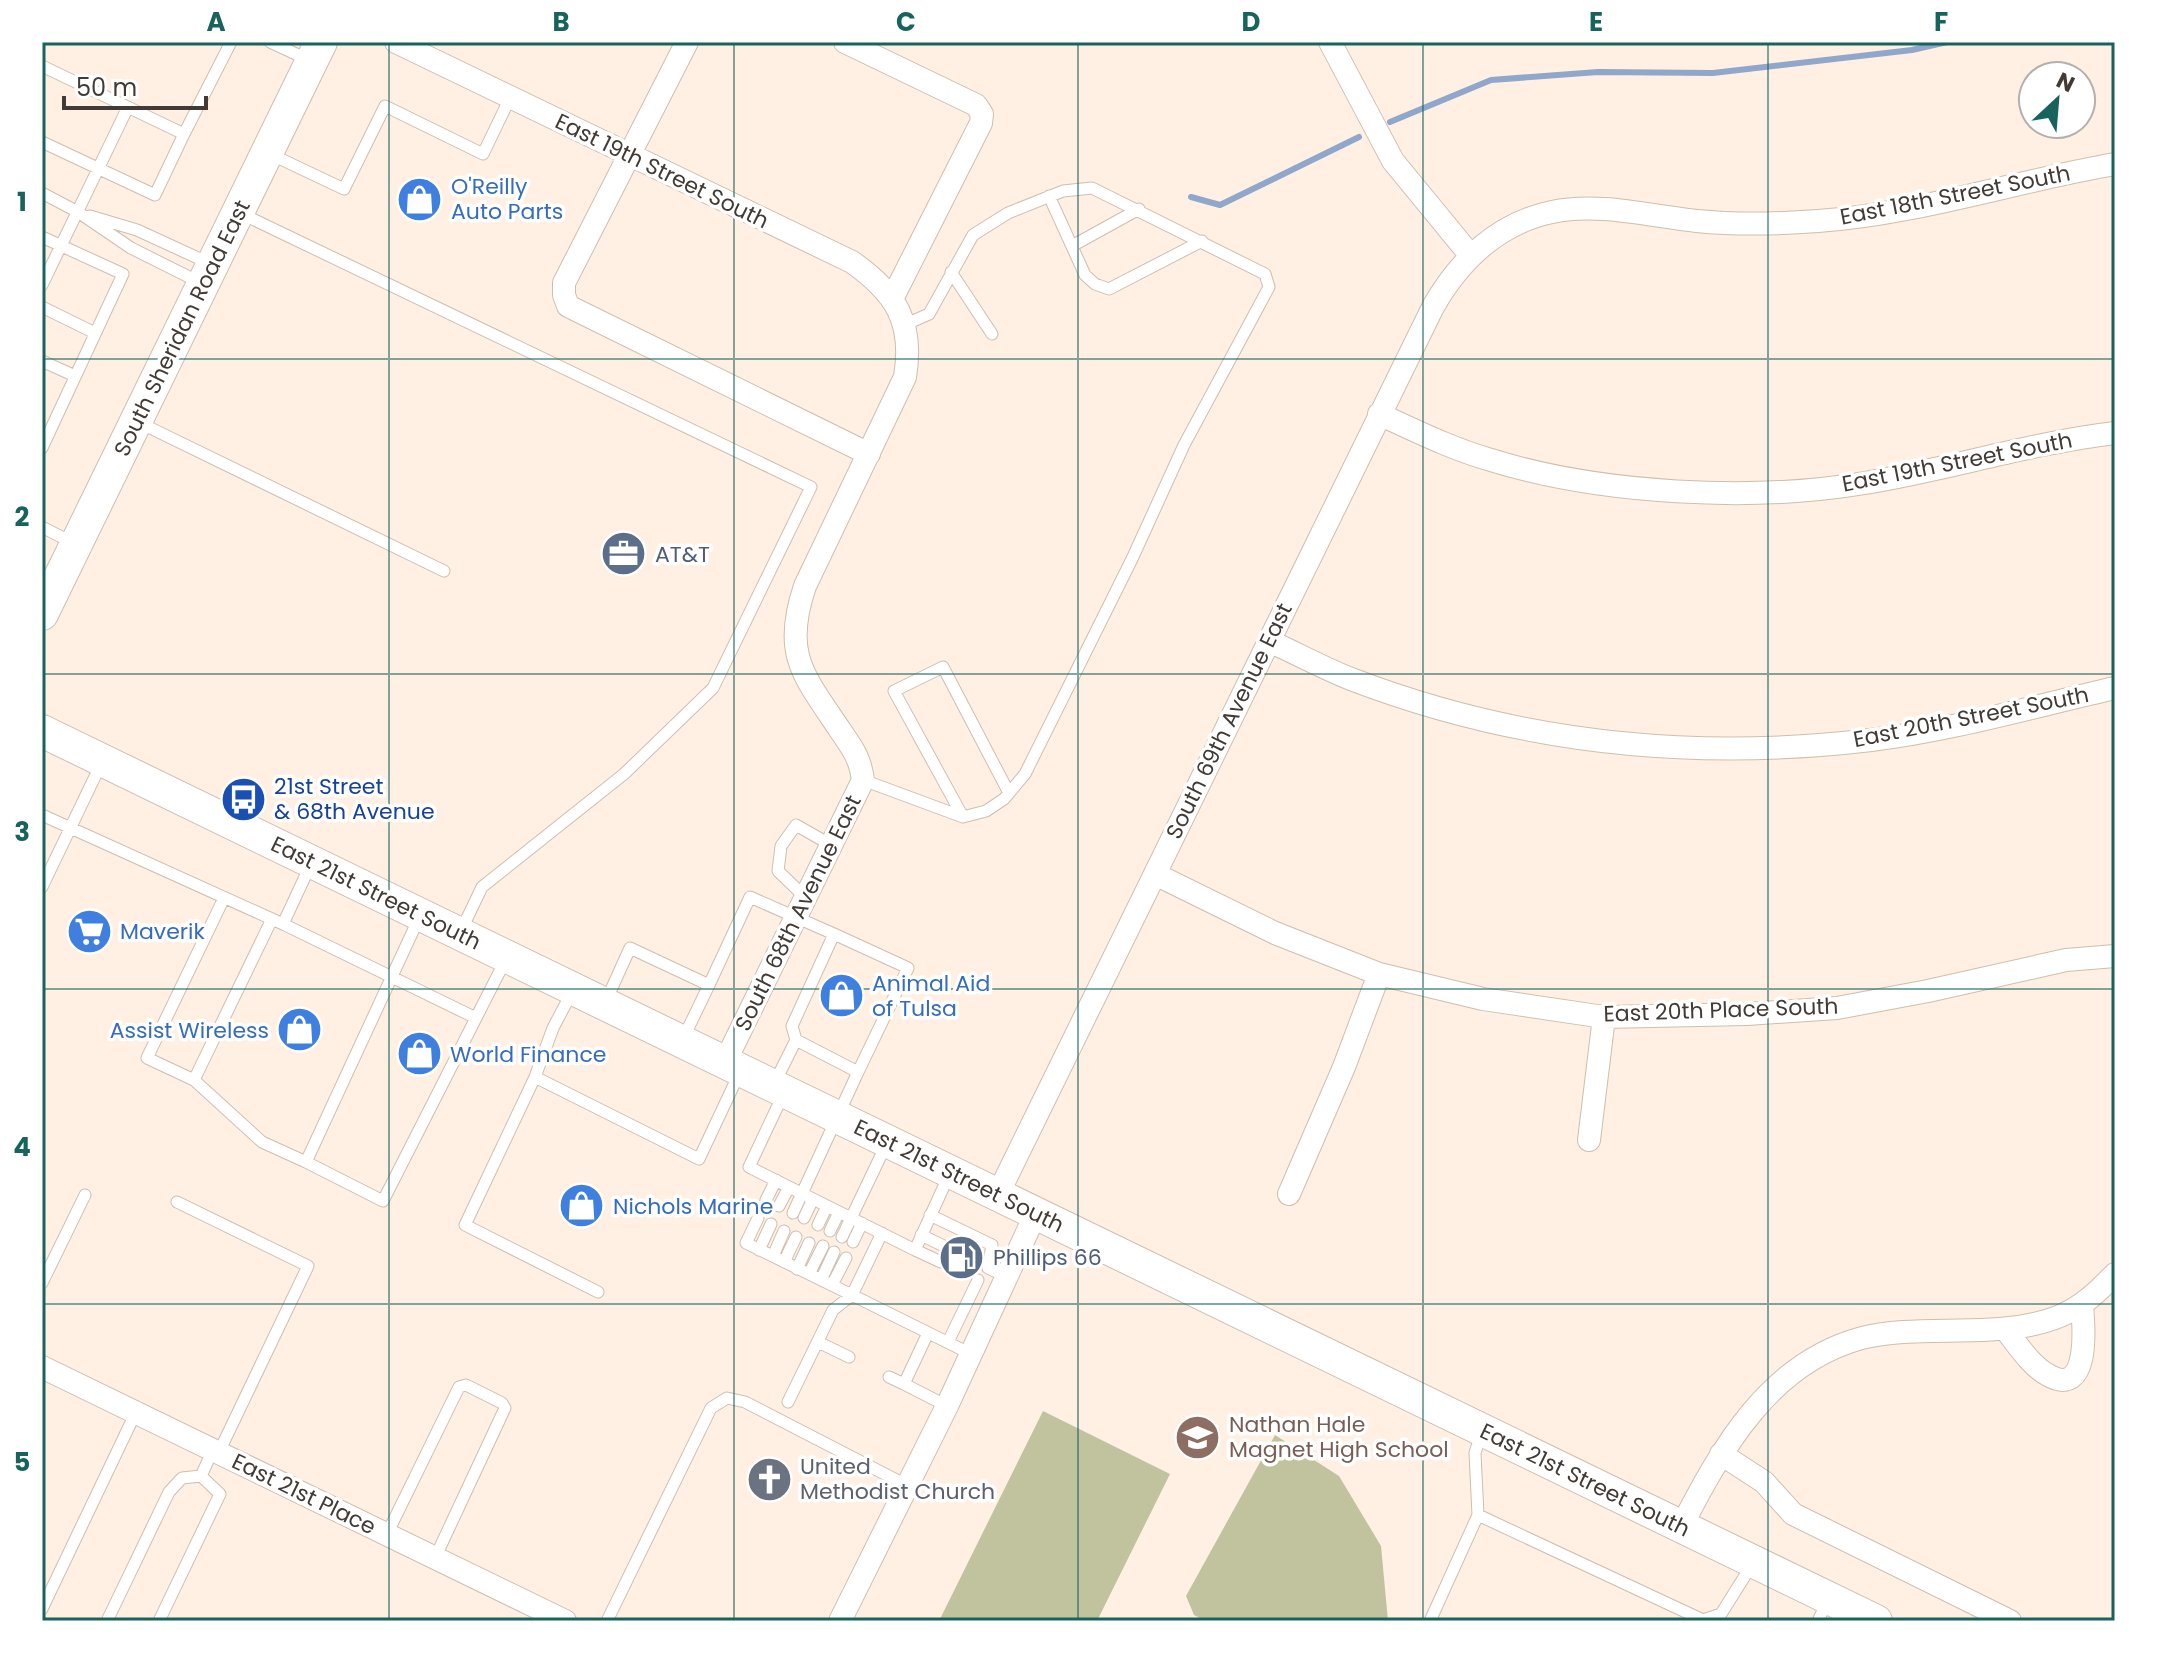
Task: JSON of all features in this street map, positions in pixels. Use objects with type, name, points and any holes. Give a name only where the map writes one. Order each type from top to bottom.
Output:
[{"type":"main road","name":"South Sheridan Road East","points":[[42,614],[317,52]]},
{"type":"main road","name":"East 21st Street South","points":[[42,731],[1753,1561],[1823,1610],[1876,1621]]},
{"type":"street","name":"East 19th Street South","points":[[396,42],[852,262],[893,297],[904,325]]},
{"type":"street","points":[[687,42],[564,283],[568,306],[869,454]]},
{"type":"street","points":[[845,42],[976,105],[982,114],[981,123],[893,297]]},
{"type":"street","points":[[1330,42],[1393,161],[1471,256]]},
{"type":"street","name":"East 18th Street South","points":[[1471,256],[1497,235],[1526,220],[1551,212],[1606,209],[1698,221],[1818,221],[1880,214],[2115,164]]},
{"type":"street","name":"South 69th Avenue East","points":[[998,1194],[1379,414],[1447,281],[1471,256]]},
{"type":"street","name":"South 68th Avenue East","points":[[733,1066],[805,897],[863,780],[860,760],[798,662],[794,643],[796,613],[805,586],[905,377],[908,360],[904,325]]},
{"type":"street","name":"East 19th Street South","points":[[1379,414],[1463,451],[1521,469],[1636,488],[1696,491],[1770,492],[1860,484],[2115,433]]},
{"type":"street","name":"East 20th Street South","points":[[1269,641],[1349,678],[1463,714],[1583,739],[1660,748],[1736,750],[1873,740],[1931,730],[2115,688]]},
{"type":"street","name":"East 20th Place South","points":[[1155,874],[1275,933],[1379,974],[1483,999],[1604,1017],[1747,1014],[1837,1008],[2066,960],[2115,956]]},
{"type":"street","points":[[1289,1194],[1344,1067],[1379,974]]},
{"type":"street","points":[[1589,1140],[1604,1017]]},
{"type":"street","points":[[840,1621],[971,1354],[991,1270],[1036,1213]]},
{"type":"street","points":[[1681,1527],[1737,1428],[1777,1386],[1804,1364],[1861,1338],[1896,1332],[2005,1329],[2043,1321],[2082,1305],[2115,1274]]},
{"type":"street","points":[[2005,1329],[2045,1374],[2063,1379],[2071,1377],[2081,1365],[2084,1333],[2082,1305]]},
{"type":"street","name":"East 21st Place","points":[[42,1367],[565,1621]]},
{"type":"street","points":[[1721,1454],[1764,1482],[1793,1514],[2010,1621]]},
{"type":"lane","points":[[42,142],[155,195],[231,42]]},
{"type":"lane","points":[[270,42],[317,52]]},
{"type":"lane","points":[[42,66],[184,134]]},
{"type":"lane","points":[[267,153],[344,189],[385,106],[483,154],[510,98]]},
{"type":"lane","points":[[42,285],[128,107]]},
{"type":"lane","points":[[863,780],[963,817],[986,811],[1009,793],[1025,774],[1132,559],[1184,445],[1269,287],[1265,274],[1139,209],[1092,188],[1063,191],[1008,213],[973,235],[929,314],[904,325]]},
{"type":"lane","points":[[42,193],[78,212],[131,248],[208,274]]},
{"type":"lane","points":[[1049,196],[1085,275],[1095,284],[1109,289],[1202,241]]},
{"type":"lane","points":[[1072,246],[1139,209]]},
{"type":"lane","points":[[78,212],[137,230],[208,274]]},
{"type":"lane","points":[[239,212],[811,487],[713,688],[624,774],[482,887],[460,933]]},
{"type":"lane","points":[[42,237],[123,274],[75,376],[48,422],[42,448]]},
{"type":"lane","points":[[951,272],[992,334]]},
{"type":"lane","points":[[42,307],[95,333]]},
{"type":"lane","points":[[42,361],[75,376]]},
{"type":"lane","points":[[137,422],[444,571]]},
{"type":"lane","points":[[42,527],[75,545]]},
{"type":"lane","points":[[963,817],[894,691],[943,667],[1009,793]]},
{"type":"lane","points":[[42,887],[103,760]]},
{"type":"lane","points":[[42,815],[277,922],[476,1018]]},
{"type":"lane","points":[[805,897],[778,871],[781,846],[796,825],[831,845]]},
{"type":"lane","points":[[194,1080],[312,862]]},
{"type":"lane","points":[[682,1041],[750,897],[908,968],[858,1072],[799,1216]]},
{"type":"lane","points":[[224,898],[147,1058],[194,1080],[262,1142],[383,1201],[507,957]]},
{"type":"lane","points":[[306,1162],[421,915]]},
{"type":"lane","points":[[834,934],[792,1026],[796,1040],[749,1167],[941,1262]]},
{"type":"lane","points":[[604,1004],[630,948],[709,985]]},
{"type":"lane","points":[[573,989],[465,1225],[598,1292]]},
{"type":"lane","points":[[796,1040],[858,1072]]},
{"type":"lane","points":[[535,1077],[699,1159],[733,1066]]},
{"type":"lane","points":[[830,1231],[845,1215],[888,1141]]},
{"type":"lane","points":[[915,1250],[951,1171]]},
{"type":"lane","points":[[766,1200],[776,1180]]},
{"type":"lane","points":[[779,1206],[789,1187]]},
{"type":"lane","points":[[42,1283],[85,1195]]},
{"type":"lane","points":[[177,1202],[308,1266],[201,1476]]},
{"type":"lane","points":[[818,1225],[827,1206]]},
{"type":"lane","points":[[845,1215],[847,1239],[862,1223]]},
{"type":"lane","points":[[930,1215],[992,1245],[991,1270],[975,1279],[948,1342]]},
{"type":"lane","points":[[758,1218],[746,1243],[971,1354]]},
{"type":"lane","points":[[759,1250],[771,1224]]},
{"type":"lane","points":[[773,1256],[784,1231]]},
{"type":"lane","points":[[788,1402],[833,1310],[852,1295],[882,1233]]},
{"type":"lane","points":[[921,1235],[948,1248]]},
{"type":"lane","points":[[784,1262],[796,1237]]},
{"type":"lane","points":[[803,1271],[809,1243]]},
{"type":"lane","points":[[803,1271],[823,1246]]},
{"type":"lane","points":[[827,1283],[840,1255]]},
{"type":"lane","points":[[904,1384],[928,1333]]},
{"type":"lane","points":[[818,1342],[849,1357]]},
{"type":"lane","points":[[889,1377],[947,1406]]},
{"type":"lane","points":[[387,1534],[459,1387],[466,1385],[502,1403],[505,1408],[435,1558]]},
{"type":"lane","points":[[607,1621],[711,1408],[727,1398],[745,1402],[908,1486]]},
{"type":"lane","points":[[42,1609],[136,1412]]},
{"type":"lane","points":[[1430,1621],[1478,1515],[1475,1453],[1482,1430]]},
{"type":"lane","points":[[107,1621],[169,1492],[182,1478],[201,1476],[220,1494],[159,1621]]},
{"type":"lane","points":[[1478,1515],[1703,1620],[1721,1614],[1753,1561]]},
{"type":"green space","points":[[1043,1411],[1170,1474],[1097,1621],[939,1621]]},
{"type":"green space","points":[[1275,1435],[1339,1476],[1381,1546],[1388,1621],[1206,1621],[1194,1615],[1186,1596]]},
{"type":"waterway","points":[[1390,122],[1491,80],[1598,72],[1713,73],[1912,50],[1947,42]]},
{"type":"waterway","points":[[1191,197],[1220,205],[1359,137]]},
{"type":"place","name":"O'Reilly Auto Parts","points":[[420,199]]},
{"type":"place","name":"AT&T","points":[[624,554]]},
{"type":"place","name":"21st Street & 68th Avenue","points":[[243,799]]},
{"type":"place","name":"Maverik","points":[[89,931]]},
{"type":"place","name":"Animal Aid of Tulsa","points":[[841,996]]},
{"type":"place","name":"Assist Wireless","points":[[300,1030]]},
{"type":"place","name":"World Finance","points":[[419,1054]]},
{"type":"place","name":"Nichols Marine","points":[[582,1206]]},
{"type":"place","name":"Phillips 66","points":[[962,1257]]},
{"type":"place","name":"Nathan Hale Magnet High School","points":[[1198,1437]]},
{"type":"place","name":"United Methodist Church","points":[[769,1479]]}]
